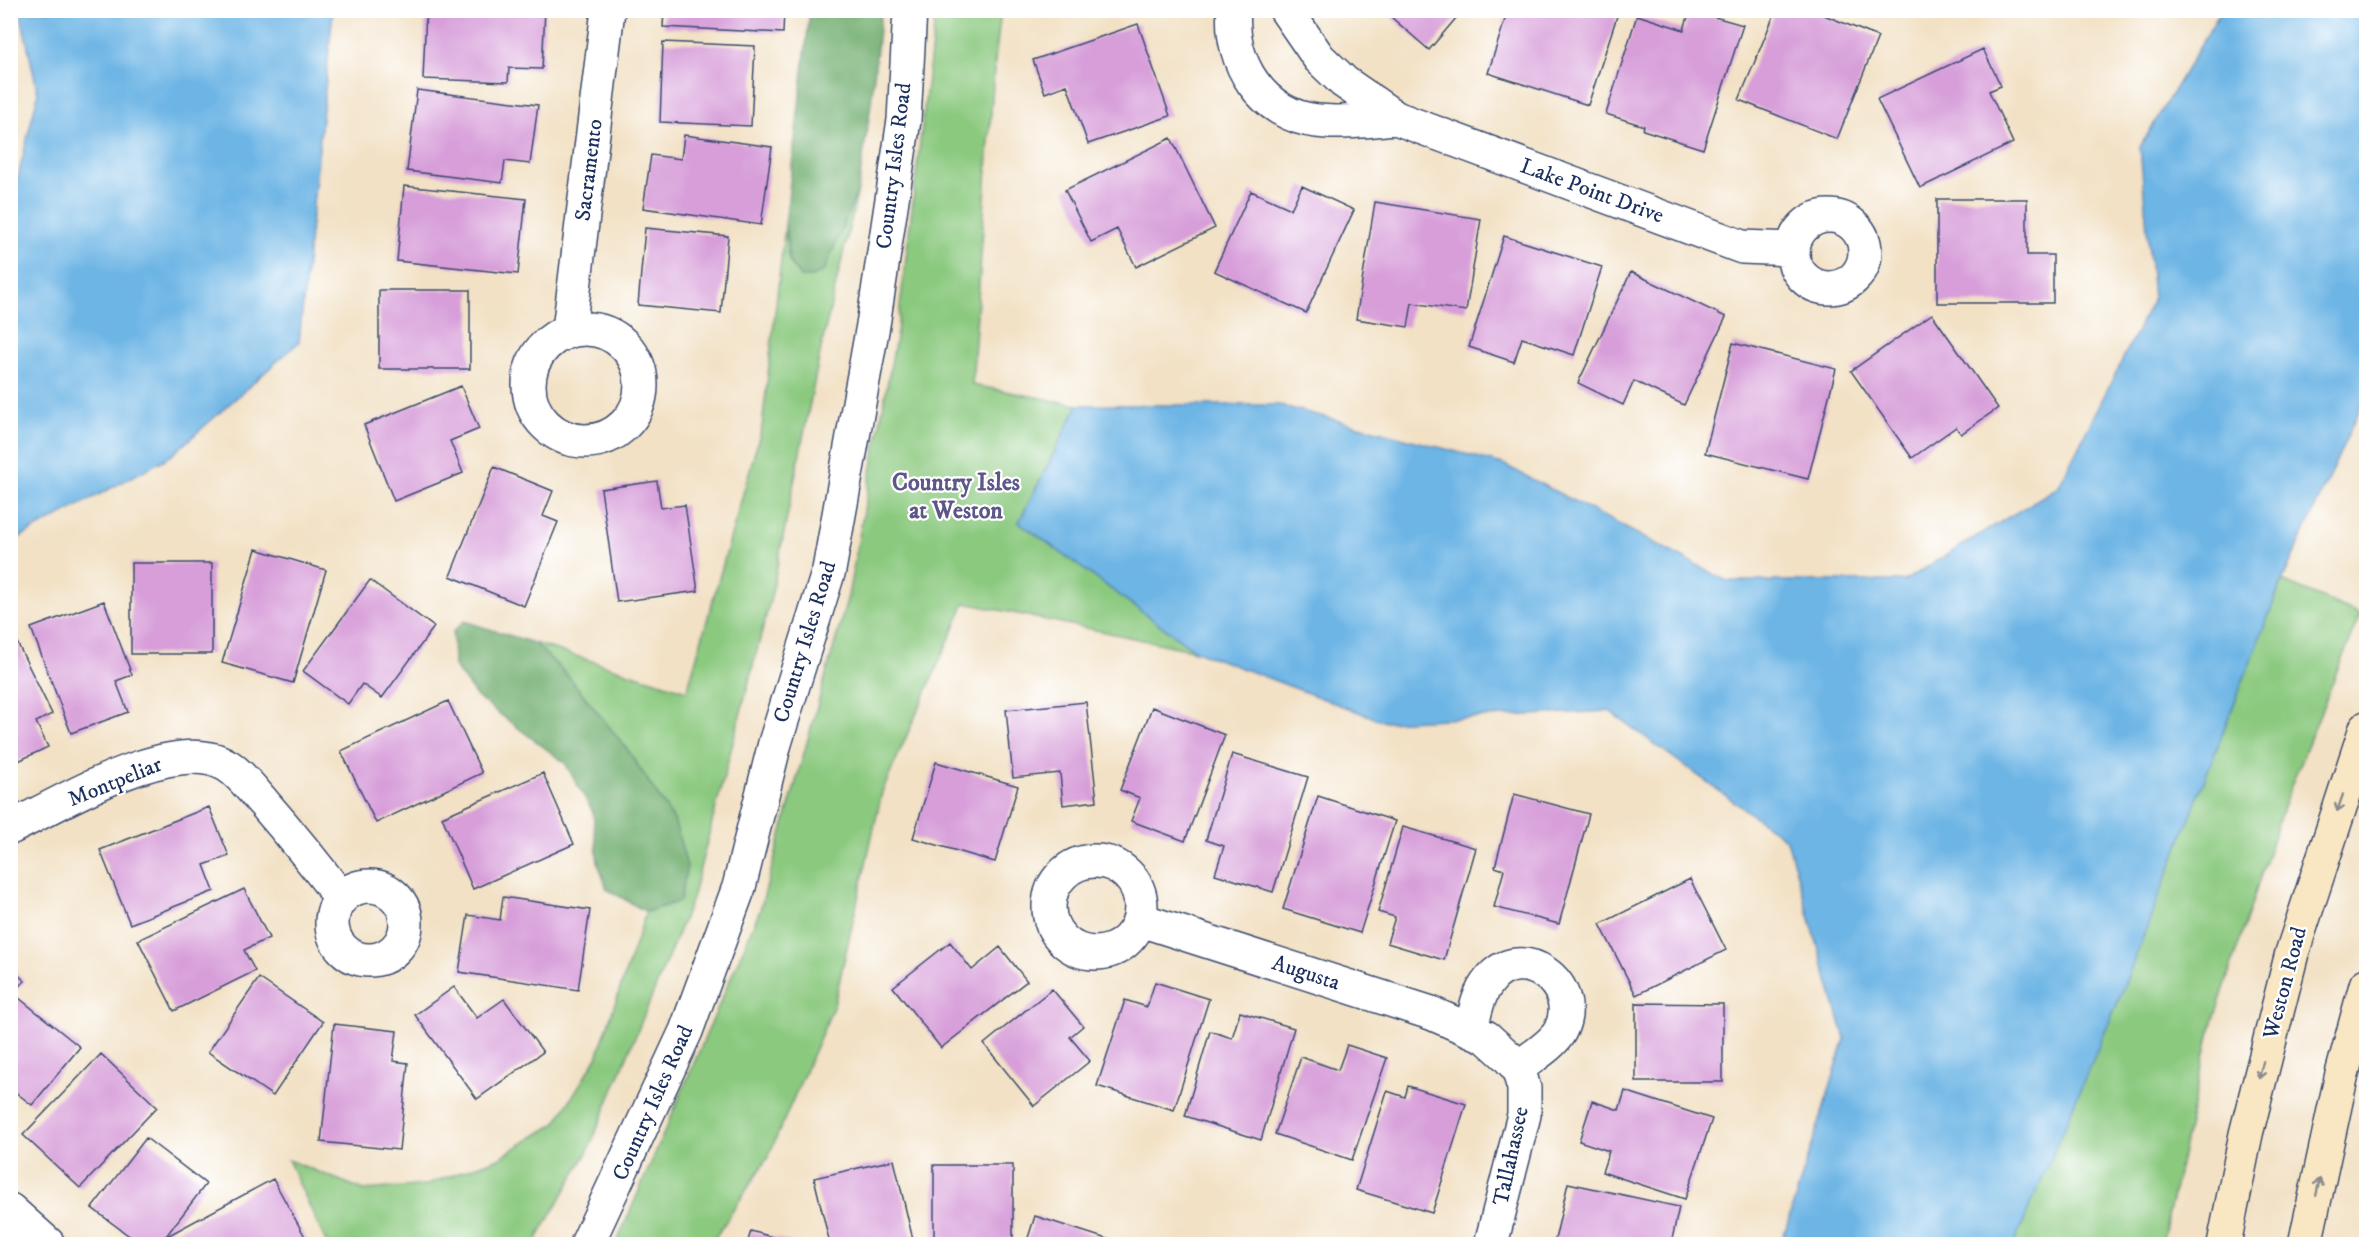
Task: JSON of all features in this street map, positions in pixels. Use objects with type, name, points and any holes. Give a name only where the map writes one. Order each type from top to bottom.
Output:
[{"type":"main road","name":"Weston Road","points":[[2224,1245],[2246,1134],[2292,952],[2367,728]]},
{"type":"main road","points":[[2305,1245],[2341,1078],[2367,986]]},
{"type":"street","name":"Sacramento","points":[[569,330],[608,10]]},
{"type":"street","name":"Country Isles Road","points":[[587,1245],[686,1031],[739,887],[775,743],[828,570],[873,325],[904,120],[909,10]]},
{"type":"street","name":"Lake Point Drive","points":[[1234,10],[1233,24],[1239,58],[1257,91],[1273,105],[1314,121],[1344,122],[1396,118]]},
{"type":"street","name":"Lake Point Drive","points":[[1286,10],[1319,58],[1344,82],[1396,118],[1742,247],[1792,249]]},
{"type":"street","name":"Montpeliar","points":[[10,828],[110,779],[159,760],[183,758],[216,760],[240,775],[304,849],[341,898]]},
{"type":"street","name":"Augusta","points":[[1141,920],[1431,1013],[1471,1029]]},
{"type":"street","points":[[1515,965],[1534,967],[1552,976],[1561,988],[1565,1019],[1559,1034],[1518,1068],[1486,1037],[1471,1029],[1479,998],[1488,981],[1500,970],[1515,965]]},
{"type":"street","name":"Tallahassee","points":[[1491,1245],[1524,1115],[1524,1088],[1518,1068]]},
{"type":"street","points":[[10,1210],[48,1245]]},
{"type":"green space","points":[[810,11],[881,11],[871,104],[858,190],[824,271],[812,277],[800,277],[789,261],[785,225]]},
{"type":"green space","points":[[936,11],[1001,11],[994,69],[972,385],[1078,405],[1019,522],[1196,651],[965,603],[882,792],[834,1005],[768,1157],[711,1244],[616,1244],[760,910],[848,596],[897,332]]},
{"type":"green space","points":[[858,190],[821,348],[771,597],[692,899],[588,1151],[534,1244],[327,1244],[288,1160],[364,1190],[426,1185],[499,1158],[556,1123],[597,1057],[646,912],[680,901],[674,820],[627,749],[568,676],[534,643],[687,691],[762,427],[785,225],[789,261],[824,270]]},
{"type":"green space","points":[[2282,581],[2360,614],[2285,801],[2209,1035],[2162,1244],[2011,1244]]},
{"type":"green space","points":[[464,621],[534,643],[568,676],[627,749],[674,820],[687,866],[680,901],[646,912],[607,889],[598,863],[593,812],[565,763],[477,697],[454,666],[453,632]]},
{"type":"water","points":[[20,11],[333,11],[299,342],[171,456],[11,542],[11,205],[38,94]]},
{"type":"water","points":[[2221,11],[2366,11],[2366,395],[2282,581],[2117,1004],[2014,1244],[1781,1244],[1845,1039],[1787,840],[1609,711],[1385,722],[1196,651],[1019,522],[1078,405],[1279,405],[1503,464],[1727,581],[1904,581],[2058,487],[2153,299],[2140,147]]},
{"type":"building","points":[[426,10],[545,10],[542,69],[509,68],[508,82],[423,79]]},
{"type":"building","points":[[664,10],[784,10],[783,33],[663,27]]},
{"type":"building","points":[[1383,10],[1463,10],[1429,50]]},
{"type":"building","points":[[1508,10],[1619,10],[1588,105],[1488,73]]},
{"type":"building","points":[[1690,10],[1743,25],[1703,149],[1643,130],[1644,126],[1606,114],[1637,15],[1684,30]]},
{"type":"building","points":[[1776,10],[1812,10],[1878,37],[1837,139],[1739,100]]},
{"type":"building","points":[[1138,24],[1170,116],[1088,144],[1067,85],[1045,93],[1033,60]]},
{"type":"building","points":[[663,42],[755,46],[751,126],[660,122]]},
{"type":"building","points":[[1983,49],[2001,86],[1989,91],[2013,143],[1920,188],[1877,99]]},
{"type":"building","points":[[417,90],[538,105],[530,164],[505,161],[502,183],[407,171]]},
{"type":"building","points":[[684,135],[772,147],[761,225],[643,208],[651,155],[681,159]]},
{"type":"building","points":[[1171,138],[1215,228],[1136,267],[1117,229],[1091,242],[1065,190]]},
{"type":"building","points":[[404,186],[526,199],[518,274],[397,261]]},
{"type":"building","points":[[1302,186],[1354,210],[1306,313],[1214,271],[1251,191],[1291,209]]},
{"type":"building","points":[[1937,199],[2027,199],[2027,255],[2053,255],[2053,303],[1937,303]]},
{"type":"building","points":[[1375,202],[1481,219],[1466,311],[1412,303],[1408,327],[1356,319]]},
{"type":"building","points":[[645,228],[728,236],[721,313],[638,305]]},
{"type":"building","points":[[1504,236],[1602,267],[1574,355],[1522,338],[1514,362],[1469,347]]},
{"type":"building","points":[[1631,272],[1726,317],[1684,405],[1634,381],[1623,405],[1578,383]]},
{"type":"building","points":[[379,290],[470,290],[470,369],[379,369]]},
{"type":"building","points":[[1932,314],[1998,408],[1961,434],[1956,427],[1912,458],[1851,371]]},
{"type":"building","points":[[1733,343],[1836,369],[1808,479],[1705,453]]},
{"type":"building","points":[[461,386],[479,429],[450,441],[463,473],[394,501],[364,425]]},
{"type":"building","points":[[494,467],[553,491],[543,516],[558,522],[524,606],[450,576]]},
{"type":"building","points":[[657,481],[661,508],[685,505],[698,591],[617,602],[601,489]]},
{"type":"building","points":[[256,549],[326,570],[293,683],[222,663]]},
{"type":"building","points":[[131,563],[212,563],[212,654],[131,654]]},
{"type":"building","points":[[370,580],[434,627],[382,698],[362,684],[348,704],[303,671]]},
{"type":"building","points":[[104,601],[132,675],[116,681],[128,712],[71,733],[31,628]]},
{"type":"building","points":[[13,634],[52,714],[36,722],[48,747],[10,765],[10,635]]},
{"type":"building","points":[[448,701],[482,773],[376,823],[341,751]]},
{"type":"building","points":[[1086,702],[1097,801],[1063,805],[1060,773],[1013,778],[1006,710]]},
{"type":"building","points":[[1152,707],[1225,735],[1185,841],[1131,821],[1140,798],[1120,790]]},
{"type":"building","points":[[1232,754],[1308,777],[1273,892],[1215,874],[1224,846],[1206,840]]},
{"type":"building","points":[[936,762],[1018,786],[995,862],[913,838]]},
{"type":"building","points":[[543,773],[574,844],[473,889],[442,817]]},
{"type":"building","points":[[1514,794],[1589,814],[1559,924],[1494,907],[1504,870],[1495,867]]},
{"type":"building","points":[[1318,796],[1395,821],[1360,933],[1283,909]]},
{"type":"building","points":[[209,807],[229,856],[204,865],[214,891],[130,924],[100,850]]},
{"type":"building","points":[[1403,827],[1476,848],[1444,960],[1387,943],[1395,917],[1378,912]]},
{"type":"building","points":[[1690,879],[1726,950],[1636,995],[1600,924]]},
{"type":"building","points":[[244,889],[269,938],[244,950],[255,971],[174,1011],[138,940]]},
{"type":"building","points":[[503,897],[590,910],[578,990],[459,972],[468,915],[500,920]]},
{"type":"building","points":[[950,942],[972,970],[1000,947],[1027,981],[941,1048],[893,987]]},
{"type":"building","points":[[10,968],[25,981],[10,995]]},
{"type":"building","points":[[259,978],[323,1022],[273,1096],[208,1052]]},
{"type":"building","points":[[1155,982],[1209,999],[1174,1110],[1097,1086],[1125,1000],[1147,1007]]},
{"type":"building","points":[[454,987],[477,1018],[504,999],[543,1052],[477,1099],[415,1015]]},
{"type":"building","points":[[1052,989],[1083,1026],[1070,1037],[1090,1061],[1034,1106],[984,1044]]},
{"type":"building","points":[[19,998],[80,1047],[32,1105],[10,1088],[10,1008]]},
{"type":"building","points":[[1636,1003],[1723,1004],[1723,1082],[1636,1082]]},
{"type":"building","points":[[1240,1012],[1294,1028],[1261,1140],[1185,1116],[1210,1031],[1232,1038]]},
{"type":"building","points":[[334,1024],[397,1031],[393,1061],[408,1063],[399,1150],[321,1142]]},
{"type":"building","points":[[1347,1045],[1387,1058],[1352,1160],[1275,1134],[1301,1057],[1338,1070]]},
{"type":"building","points":[[101,1054],[157,1107],[80,1188],[23,1135]]},
{"type":"building","points":[[1408,1086],[1466,1104],[1432,1213],[1356,1190],[1387,1091],[1405,1097]]},
{"type":"building","points":[[1625,1091],[1712,1119],[1685,1199],[1602,1172],[1609,1151],[1579,1141],[1592,1101],[1619,1110]]},
{"type":"building","points":[[146,1138],[206,1184],[160,1244],[140,1244],[92,1208]]},
{"type":"building","points":[[894,1160],[914,1244],[873,1244],[872,1240],[851,1244],[830,1244],[814,1178]]},
{"type":"building","points":[[934,1165],[1013,1165],[1013,1244],[934,1244]]},
{"type":"building","points":[[273,1179],[309,1244],[175,1244],[169,1235]]},
{"type":"building","points":[[1568,1183],[1679,1207],[1671,1244],[1554,1244]]},
{"type":"building","points":[[1035,1216],[1110,1240],[1109,1244],[1026,1244]]},
{"type":"building","points":[[751,1231],[796,1244],[747,1244]]},
{"type":"district","name":"Country Isles at Weston","points":[[956,497]]}]
